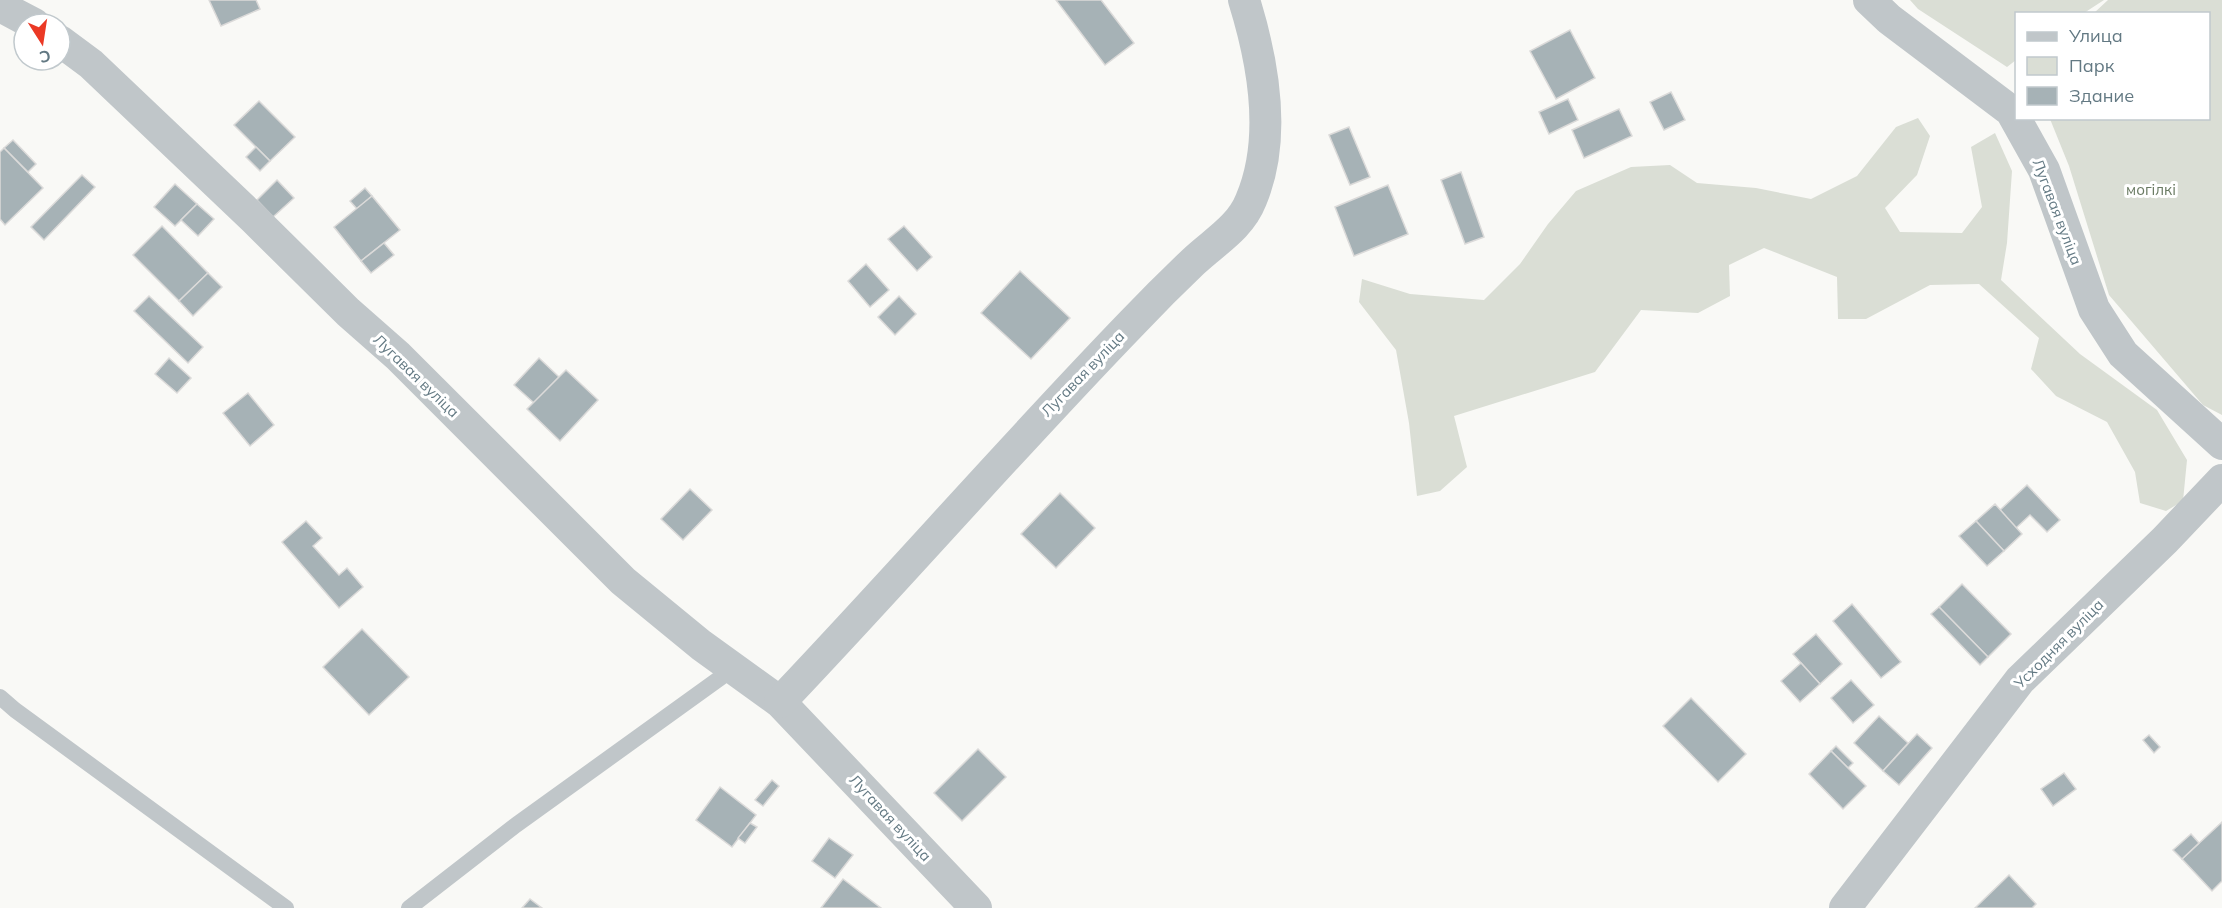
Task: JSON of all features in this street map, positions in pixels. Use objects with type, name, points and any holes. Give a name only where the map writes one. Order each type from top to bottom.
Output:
[{"type":"street","name":"Лугавая вуліца","points":[[780,702],[895,580],[1007,453],[1186,269],[1237,225],[1251,201],[1261,168],[1264,121],[1253,30],[1244,0]]},
{"type":"street","name":"Лугавая вуліца","points":[[1869,0],[2011,111],[2015,118]]},
{"type":"street","name":"Лугавая вуліца","points":[[72,51],[99,72],[348,312],[398,356],[622,581],[780,702],[976,908]]},
{"type":"street","name":"Лугавая вуліца","points":[[2016,120],[2044,170],[2094,309],[2123,354],[2222,444]]},
{"type":"street","name":"Усходняя вуліца","points":[[1845,908],[2020,680],[2165,540],[2222,480]]},
{"type":"lane","points":[[410,908],[516,825],[734,668]]},
{"type":"lane","points":[[0,697],[286,908]]},
{"type":"green space","points":[[1910,0],[2104,0],[2086,12],[2015,12],[2015,61],[2007,67],[1918,9]]},
{"type":"green space","name":"могілкі","points":[[2108,0],[2222,0],[2222,415],[2203,405],[2109,295],[2069,166],[2050,120],[2210,120],[2210,12],[2095,12]]},
{"type":"green space","points":[[1918,118],[1930,136],[1917,175],[1885,208],[1900,232],[1962,233],[1982,207],[1971,147],[1995,133],[2012,171],[2007,243],[2001,280],[2080,354],[2157,410],[2187,460],[2183,501],[2166,511],[2140,503],[2135,472],[2107,422],[2056,396],[2031,369],[2039,338],[1979,284],[1930,285],[1866,319],[1838,319],[1837,277],[1764,248],[1729,265],[1730,296],[1698,313],[1641,310],[1595,372],[1454,416],[1467,467],[1440,491],[1417,496],[1409,423],[1396,350],[1359,302],[1362,279],[1410,294],[1484,300],[1520,264],[1548,224],[1576,191],[1631,167],[1670,165],[1697,183],[1756,188],[1811,199],[1857,176],[1896,127]]},
{"type":"building","points":[[209,0],[256,0],[260,9],[221,26]]},
{"type":"building","points":[[1056,0],[1101,0],[1134,43],[1105,65]]},
{"type":"building","points":[[1570,30],[1595,78],[1556,99],[1530,51]]},
{"type":"building","points":[[1671,92],[1685,120],[1664,130],[1650,102]]},
{"type":"building","points":[[1568,99],[1578,120],[1549,134],[1539,112]]},
{"type":"building","points":[[259,101],[295,137],[270,161],[234,125]]},
{"type":"building","points":[[1619,109],[1632,136],[1584,158],[1572,130]]},
{"type":"building","points":[[1349,127],[1370,177],[1350,185],[1329,135]]},
{"type":"building","points":[[13,140],[36,164],[28,172],[4,148]]},
{"type":"building","points":[[256,147],[270,161],[260,171],[246,157]]},
{"type":"building","points":[[4,148],[43,188],[5,225],[0,219],[0,152]]},
{"type":"building","points":[[1461,172],[1484,237],[1465,244],[1441,180]]},
{"type":"building","points":[[82,175],[95,187],[44,240],[31,227]]},
{"type":"building","points":[[277,180],[294,198],[273,217],[257,200]]},
{"type":"building","points":[[175,184],[197,204],[175,226],[154,207]]},
{"type":"building","points":[[1388,185],[1408,234],[1354,256],[1335,207]]},
{"type":"building","points":[[365,188],[372,196],[357,209],[350,201]]},
{"type":"building","points":[[372,196],[400,230],[361,261],[334,227]]},
{"type":"building","points":[[197,204],[214,219],[198,236],[181,220]]},
{"type":"building","points":[[162,226],[208,273],[179,301],[133,255]]},
{"type":"building","points":[[904,226],[932,257],[917,271],[888,239]]},
{"type":"building","points":[[384,243],[394,255],[371,273],[361,261]]},
{"type":"building","points":[[866,264],[889,290],[870,307],[848,281]]},
{"type":"building","points":[[1020,271],[1070,318],[1031,359],[981,313]]},
{"type":"building","points":[[208,273],[222,287],[193,316],[179,301]]},
{"type":"building","points":[[149,296],[203,347],[188,363],[134,311]]},
{"type":"building","points":[[899,296],[916,314],[895,335],[878,317]]},
{"type":"building","points":[[169,358],[191,378],[177,393],[155,374]]},
{"type":"building","points":[[539,358],[559,377],[534,403],[514,385]]},
{"type":"building","points":[[566,370],[598,400],[560,441],[527,409]]},
{"type":"building","points":[[248,393],[274,425],[250,446],[223,413]]},
{"type":"building","points":[[2027,485],[2060,520],[2047,532],[2030,515],[2016,528],[2000,510]]},
{"type":"building","points":[[690,489],[712,510],[683,540],[661,519]]},
{"type":"building","points":[[1060,493],[1095,528],[1056,568],[1021,534]]},
{"type":"building","points":[[1995,504],[2022,534],[2004,551],[1976,521]]},
{"type":"building","points":[[306,521],[322,538],[313,546],[339,575],[347,568],[363,587],[339,608],[282,542]]},
{"type":"building","points":[[1976,521],[2004,551],[1987,566],[1959,536]]},
{"type":"building","points":[[1962,584],[2011,634],[1988,657],[1939,607]]},
{"type":"building","points":[[1852,604],[1901,662],[1881,678],[1833,621]]},
{"type":"building","points":[[1939,607],[1988,657],[1980,665],[1931,614]]},
{"type":"building","points":[[362,629],[409,677],[369,715],[323,667]]},
{"type":"building","points":[[1816,634],[1842,664],[1820,684],[1793,654]]},
{"type":"building","points":[[1801,663],[1820,684],[1800,702],[1781,681]]},
{"type":"building","points":[[1851,680],[1874,705],[1853,723],[1831,698]]},
{"type":"building","points":[[1691,698],[1746,754],[1718,782],[1663,726]]},
{"type":"building","points":[[1879,716],[1908,743],[1883,771],[1854,743]]},
{"type":"building","points":[[1917,734],[1932,748],[1899,785],[1883,771]]},
{"type":"building","points":[[2149,735],[2160,747],[2154,753],[2143,740]]},
{"type":"building","points":[[1836,746],[1853,763],[1848,768],[1831,751]]},
{"type":"building","points":[[978,749],[1006,777],[962,821],[934,793]]},
{"type":"building","points":[[1831,751],[1866,786],[1843,809],[1809,774]]},
{"type":"building","points":[[2064,773],[2076,789],[2053,806],[2041,789]]},
{"type":"building","points":[[772,780],[779,786],[763,806],[755,800]]},
{"type":"building","points":[[720,787],[756,815],[732,847],[696,820]]},
{"type":"building","points":[[2222,822],[2222,881],[2212,891],[2182,859]]},
{"type":"building","points":[[750,823],[757,827],[745,843],[738,838]]},
{"type":"building","points":[[2191,834],[2199,843],[2182,859],[2173,850]]},
{"type":"building","points":[[829,838],[853,855],[835,878],[812,861]]},
{"type":"building","points":[[2009,875],[2036,904],[2032,908],[1975,908]]},
{"type":"building","points":[[843,879],[881,908],[821,908]]},
{"type":"building","points":[[530,899],[542,908],[522,908]]}]
